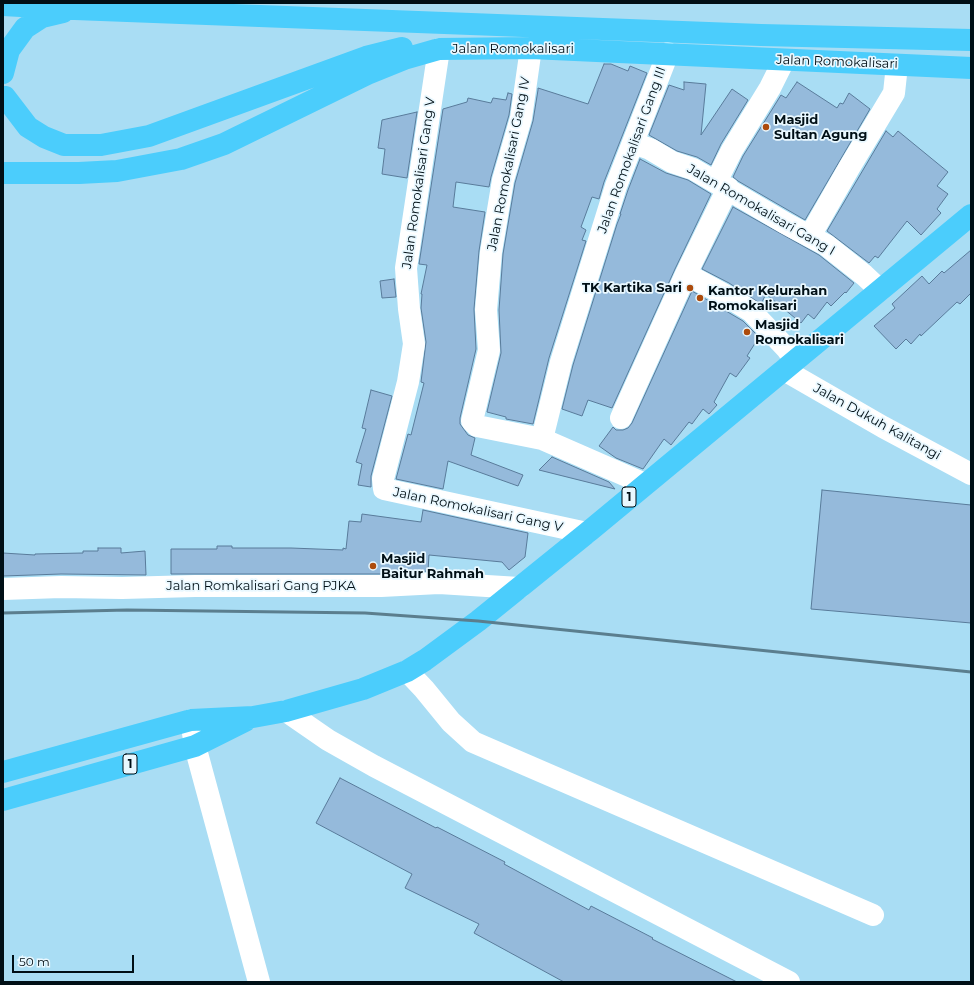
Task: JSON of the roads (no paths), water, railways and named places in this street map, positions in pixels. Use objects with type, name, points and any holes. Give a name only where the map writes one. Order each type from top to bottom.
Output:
[{"type":"highway","points":[[3,5],[76,9]]},
{"type":"highway","points":[[3,73],[9,50],[25,28],[42,17],[76,9]]},
{"type":"highway","name":"Jalan Romokalisari","points":[[76,9],[761,35],[971,40]]},
{"type":"highway","points":[[4,88],[28,127],[44,137],[64,145],[101,145],[149,136],[366,57],[403,48],[439,49]]},
{"type":"highway","name":"Jalan Romokalisari","points":[[3,173],[79,173],[117,171],[181,159],[224,144],[367,74],[404,59],[439,49],[531,48],[668,53],[897,65],[965,71]]},
{"type":"highway","points":[[4,88],[12,118],[26,139],[55,160],[79,173]]},
{"type":"highway","name":"1","points":[[3,772],[191,720],[253,717],[286,711],[363,689],[407,671],[478,621],[587,533],[971,215]]},
{"type":"highway","name":"1","points":[[3,800],[195,746],[253,717]]},
{"type":"street","name":"Jalan Romokalisari Gang IV","points":[[531,48],[521,118],[503,180],[491,252],[486,310],[489,350],[472,421],[477,426],[542,439]]},
{"type":"street","name":"Jalan Romokalisari Gang V","points":[[439,49],[406,268],[409,309],[414,344],[408,382],[383,479],[384,489],[587,533]]},
{"type":"street","name":"Jalan Romokalisari Gang III","points":[[542,439],[561,362],[616,186],[668,53]]},
{"type":"street","points":[[621,418],[686,274],[722,185],[732,150],[770,88],[784,60]]},
{"type":"street","points":[[810,236],[894,93],[897,65]]},
{"type":"street","name":"Jalan Romokalisari Gang I","points":[[633,143],[650,149],[672,162],[693,169],[785,223],[826,245],[864,275],[880,290]]},
{"type":"street","points":[[686,274],[751,311],[787,349],[789,365]]},
{"type":"street","name":"Jalan Dukuh Kalitangi","points":[[789,365],[883,427],[971,474]]},
{"type":"street","points":[[542,439],[645,484]]},
{"type":"street","name":"Jalan Romkalisari Gang PJKA","points":[[3,589],[61,587],[381,586],[439,583],[518,588]]},
{"type":"street","points":[[407,671],[451,722],[473,742],[873,915]]},
{"type":"street","points":[[286,711],[328,740],[374,766],[789,982]]},
{"type":"street","points":[[191,720],[195,746],[259,982]]},
{"type":"railway","points":[[3,613],[127,610],[365,613],[478,621],[971,672]]},
{"type":"place","name":"Masjid Sultan Agung","points":[[766,127]]},
{"type":"place","name":"TK Kartika Sari","points":[[690,288]]},
{"type":"place","name":"Kantor Kelurahan Romokalisari","points":[[700,298]]},
{"type":"place","name":"Masjid Romokalisari","points":[[747,332]]},
{"type":"place","name":"Masjid Baitur Rahmah","points":[[373,566]]}]
